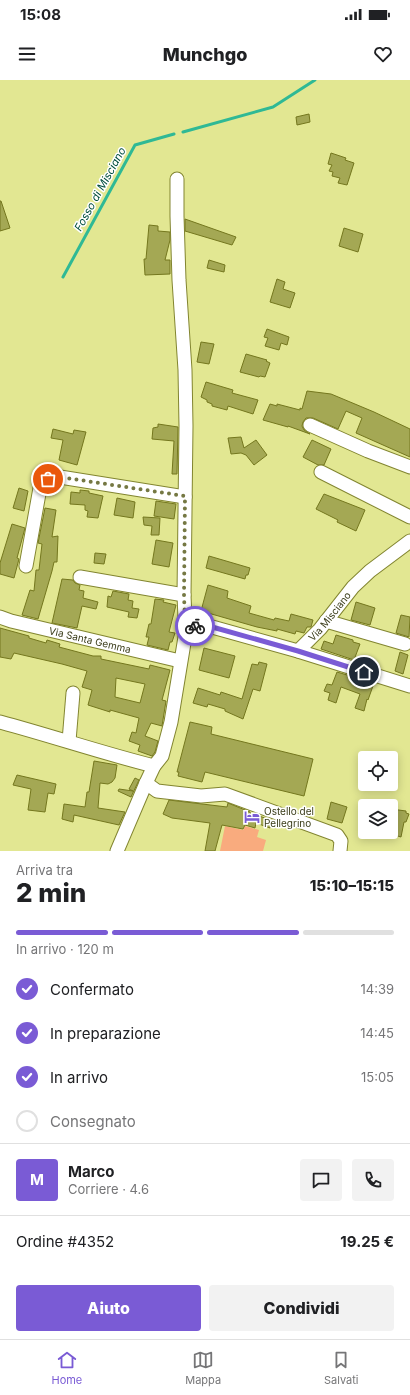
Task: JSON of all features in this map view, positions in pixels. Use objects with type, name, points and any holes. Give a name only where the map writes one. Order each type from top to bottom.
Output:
[{"type":"street","points":[[117,851],[154,766],[162,756],[171,722],[185,637],[189,627],[185,619],[184,596],[186,426],[185,370],[178,273],[177,179]]},
{"type":"street","points":[[310,425],[368,451],[410,467]]},
{"type":"street","points":[[321,472],[410,517]]},
{"type":"street","points":[[26,566],[40,488],[48,479],[60,477],[185,496]]},
{"type":"street","name":"Via Misciano","points":[[298,651],[326,621],[346,595],[370,571],[410,540]]},
{"type":"street","points":[[80,577],[184,596]]},
{"type":"street","name":"Via Santa Gemma","points":[[0,617],[11,621],[180,662]]},
{"type":"street","points":[[326,621],[405,644]]},
{"type":"street","points":[[189,627],[205,625],[298,651],[410,686]]},
{"type":"street","points":[[69,742],[73,693]]},
{"type":"street","points":[[0,722],[105,754],[154,766]]},
{"type":"street","points":[[146,783],[157,791],[201,796],[225,794],[252,803],[337,835],[341,841],[340,851]]},
{"type":"shaded area","points":[[225,826],[243,830],[245,826],[259,830],[257,837],[266,840],[263,851],[220,851]]},
{"type":"building","points":[[309,114],[310,122],[297,125],[296,117]]},
{"type":"building","points":[[331,153],[346,158],[345,160],[354,163],[347,185],[338,183],[340,178],[332,176],[333,172],[329,171],[332,165],[328,164]]},
{"type":"building","points":[[0,201],[10,228],[0,231]]},
{"type":"building","points":[[185,219],[236,237],[232,245],[185,231]]},
{"type":"building","points":[[149,225],[158,226],[158,231],[170,232],[170,240],[165,260],[170,260],[170,274],[145,275],[144,259],[146,259]]},
{"type":"building","points":[[344,228],[363,234],[358,252],[339,246]]},
{"type":"building","points":[[209,260],[225,265],[224,272],[207,268]]},
{"type":"building","points":[[277,279],[285,282],[283,289],[295,293],[290,308],[270,302]]},
{"type":"building","points":[[267,329],[289,337],[287,345],[281,343],[279,350],[265,346],[268,338],[264,337]]},
{"type":"building","points":[[201,342],[214,344],[209,364],[197,362]]},
{"type":"building","points":[[246,354],[267,360],[266,361],[270,363],[265,377],[240,372]]},
{"type":"building","points":[[206,382],[233,390],[232,393],[258,400],[253,414],[228,406],[227,410],[212,406],[212,404],[201,397]]},
{"type":"building","points":[[307,391],[331,394],[410,429],[410,457],[356,433],[362,418],[346,411],[338,429],[313,418],[306,418],[302,426],[304,430],[310,434],[288,426],[263,420],[270,404],[277,406],[277,404],[300,410],[300,408],[302,409]]},
{"type":"building","points":[[158,424],[178,427],[177,474],[172,474],[174,441],[152,439],[153,428],[158,427]]},
{"type":"building","points":[[53,429],[73,434],[74,430],[86,432],[77,465],[59,460],[63,440],[51,438]]},
{"type":"building","points":[[241,437],[244,448],[256,440],[267,455],[254,465],[246,455],[241,453],[231,454],[228,438]]},
{"type":"building","points":[[312,440],[331,449],[324,465],[318,465],[303,457]]},
{"type":"building","points":[[19,488],[28,491],[24,511],[13,508]]},
{"type":"building","points":[[80,490],[89,491],[89,493],[103,496],[98,518],[87,517],[88,511],[85,510],[85,505],[70,504],[71,492],[80,493]]},
{"type":"building","points":[[324,494],[365,510],[356,531],[337,522],[338,520],[316,509]]},
{"type":"building","points":[[117,498],[135,502],[133,518],[114,515]]},
{"type":"building","points":[[156,501],[176,504],[174,519],[154,516]]},
{"type":"building","points":[[45,508],[56,510],[52,537],[58,536],[57,562],[54,562],[38,619],[22,615],[30,590],[34,591],[36,570],[39,570],[42,544],[38,543]]},
{"type":"building","points":[[143,517],[160,518],[159,535],[151,535],[152,526],[144,525]]},
{"type":"building","points":[[12,524],[25,528],[17,558],[19,559],[14,578],[0,574],[0,563]]},
{"type":"building","points":[[156,540],[173,543],[169,567],[152,564]]},
{"type":"building","points":[[95,553],[106,554],[104,564],[94,563]]},
{"type":"building","points":[[209,556],[250,568],[248,575],[246,575],[245,579],[206,568]]},
{"type":"building","points":[[62,579],[73,580],[75,583],[80,585],[79,590],[84,591],[83,598],[98,602],[96,609],[82,606],[77,628],[52,623]]},
{"type":"building","points":[[208,585],[228,591],[227,598],[251,606],[249,613],[274,620],[275,618],[289,621],[291,614],[313,620],[311,627],[307,627],[304,633],[296,631],[295,634],[277,629],[277,631],[257,627],[201,611]]},
{"type":"building","points":[[113,591],[129,594],[128,600],[133,601],[132,608],[139,609],[137,618],[128,617],[129,612],[107,607],[108,596],[111,597]]},
{"type":"building","points":[[155,599],[164,600],[163,602],[176,605],[169,632],[175,633],[168,650],[147,645],[149,637],[146,637],[149,624],[151,624]]},
{"type":"building","points":[[356,602],[375,608],[370,625],[351,620]]},
{"type":"building","points":[[401,615],[410,617],[409,637],[396,633]]},
{"type":"building","points":[[0,628],[29,636],[29,638],[46,643],[47,640],[60,644],[59,647],[93,656],[101,656],[101,659],[149,669],[150,665],[170,670],[162,700],[166,701],[162,726],[151,723],[145,736],[158,741],[155,752],[152,756],[138,751],[140,745],[129,741],[132,732],[136,733],[139,718],[110,710],[110,712],[88,705],[92,690],[82,687],[87,671],[14,653],[11,659],[0,657]],"holes":[[[116,678],[145,684],[140,703],[115,697]]]},
{"type":"building","points":[[336,635],[353,640],[353,642],[360,644],[354,660],[321,649],[324,641],[333,644]]},
{"type":"building","points":[[204,648],[235,656],[229,678],[199,670]]},
{"type":"building","points":[[400,652],[408,655],[403,674],[395,671]]},
{"type":"building","points":[[259,662],[267,664],[260,691],[253,689],[243,719],[225,711],[225,709],[208,704],[207,707],[193,703],[198,688],[220,695],[221,692],[242,699],[252,664],[258,665]]},
{"type":"building","points":[[337,672],[374,683],[368,700],[367,699],[364,711],[355,708],[360,694],[341,687],[336,703],[328,700],[330,693],[324,691],[327,684],[332,685]]},
{"type":"building","points":[[190,722],[212,727],[211,734],[313,759],[304,796],[205,772],[202,782],[178,776],[179,772],[177,772]]},
{"type":"building","points":[[94,761],[117,765],[115,778],[112,782],[108,784],[100,783],[98,808],[125,812],[119,825],[74,815],[73,822],[62,819],[64,804],[85,807]]},
{"type":"building","points":[[17,775],[56,784],[54,794],[48,793],[45,812],[28,810],[31,789],[13,785]]},
{"type":"building","points":[[135,778],[139,780],[131,797],[118,791],[119,789],[133,791],[129,789]]},
{"type":"building","points":[[169,800],[227,807],[228,803],[250,813],[271,820],[270,828],[256,823],[255,828],[245,825],[243,829],[222,825],[215,851],[205,851],[210,823],[172,818],[163,814]]},
{"type":"building","points":[[331,802],[347,807],[342,823],[327,819]]},
{"type":"building","points":[[398,810],[406,811],[406,813],[409,814],[406,822],[404,822],[401,837],[398,836]]},
{"type":"waterway","name":"Fosso di Misciano","points":[[183,132],[273,107],[315,80]]},
{"type":"waterway","name":"Fosso di Misciano","points":[[63,277],[135,145],[174,134]]},
{"type":"way so far","points":[[48,479],[60,477],[185,496],[185,619],[189,627],[195,626]]},
{"type":"place","name":"Ostello del Pellegrino","points":[[252,817]]},
{"type":"route","points":[[195,626],[205,625],[298,651],[364,672]]}]
